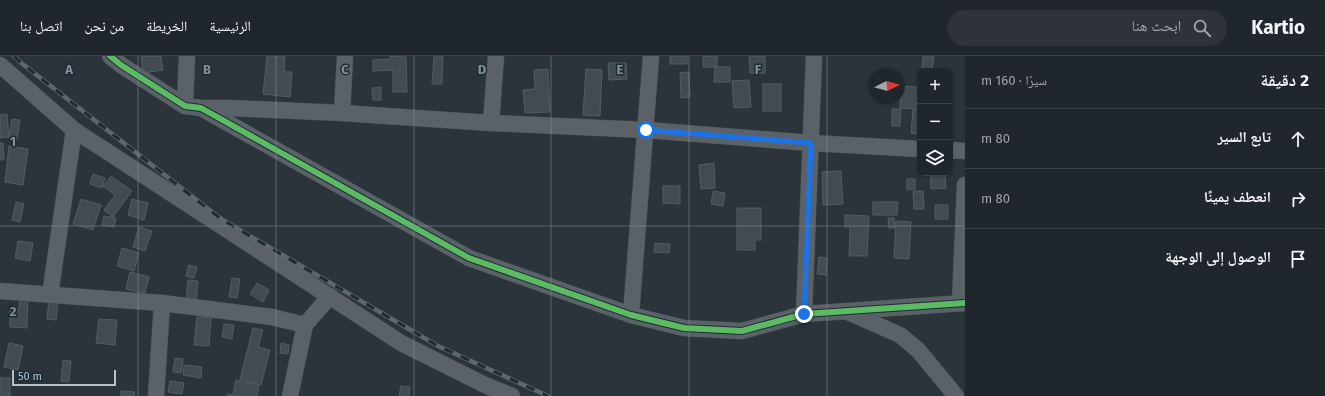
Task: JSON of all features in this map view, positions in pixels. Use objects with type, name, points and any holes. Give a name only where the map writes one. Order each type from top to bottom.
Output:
[{"type":"street","points":[[110,56],[121,65],[193,107],[469,258],[631,315],[684,328],[742,331],[804,314],[962,303],[965,185]]},
{"type":"street","points":[[187,56],[193,107]]},
{"type":"street","points":[[342,113],[345,56]]},
{"type":"street","points":[[491,123],[496,56]]},
{"type":"street","points":[[631,315],[651,56]]},
{"type":"street","points":[[804,314],[814,56]]},
{"type":"street","points":[[0,65],[74,130],[401,343],[484,390],[512,396]]},
{"type":"street","points":[[193,107],[342,113],[491,123],[646,130],[811,143],[917,148]]},
{"type":"street","points":[[50,295],[74,130]]},
{"type":"street","points":[[953,150],[965,151]]},
{"type":"street","points":[[0,291],[162,303],[272,317],[305,325]]},
{"type":"street","points":[[290,396],[305,325],[330,296]]},
{"type":"street","points":[[156,396],[162,303]]},
{"type":"street","points":[[844,311],[900,335],[918,350],[956,396]]},
{"type":"building","points":[[141,56],[161,56],[163,70],[143,73]]},
{"type":"building","points":[[267,56],[285,56],[284,72],[292,72],[290,97],[263,94]]},
{"type":"building","points":[[390,56],[406,56],[407,92],[393,92],[393,70],[373,71],[373,60],[390,59]]},
{"type":"building","points":[[434,56],[443,56],[442,84],[432,84]]},
{"type":"building","points":[[670,56],[687,56],[687,64],[670,64]]},
{"type":"building","points":[[703,56],[717,56],[717,67],[703,67]]},
{"type":"building","points":[[749,56],[765,56],[765,73],[750,73]]},
{"type":"building","points":[[923,56],[934,56],[932,68],[922,68]]},
{"type":"building","points":[[608,63],[626,63],[627,79],[609,80]]},
{"type":"building","points":[[715,67],[730,67],[730,82],[714,82]]},
{"type":"building","points":[[548,69],[550,112],[525,113],[523,90],[535,89],[534,70]]},
{"type":"building","points":[[586,69],[602,70],[600,116],[583,115]]},
{"type":"building","points":[[689,72],[690,97],[681,98],[680,73]]},
{"type":"building","points":[[749,80],[751,107],[734,108],[732,81]]},
{"type":"building","points":[[763,84],[781,84],[781,111],[763,111]]},
{"type":"building","points":[[905,86],[917,87],[916,109],[900,108],[900,104],[905,104]]},
{"type":"building","points":[[381,87],[381,100],[373,100],[372,88]]},
{"type":"building","points":[[892,109],[901,109],[900,126],[892,126]]},
{"type":"building","points":[[913,109],[917,110],[917,134],[911,133]]},
{"type":"building","points":[[7,114],[9,137],[0,138],[0,115]]},
{"type":"building","points":[[12,119],[20,120],[17,140],[9,139]]},
{"type":"building","points":[[0,143],[3,143],[4,160],[0,160]]},
{"type":"building","points":[[9,146],[28,149],[23,185],[5,182]]},
{"type":"building","points":[[714,163],[715,188],[701,189],[699,165]]},
{"type":"building","points":[[841,171],[843,204],[823,205],[822,172]]},
{"type":"building","points":[[93,174],[105,178],[102,188],[90,184]]},
{"type":"building","points":[[111,176],[132,191],[113,217],[104,210],[115,195],[103,186]]},
{"type":"building","points":[[930,176],[945,176],[946,188],[931,189]]},
{"type":"building","points":[[907,179],[915,179],[915,189],[907,190]]},
{"type":"building","points":[[663,186],[680,186],[680,204],[663,203]]},
{"type":"building","points":[[713,191],[725,193],[723,206],[711,204]]},
{"type":"building","points":[[913,191],[923,191],[924,209],[914,209]]},
{"type":"building","points":[[81,199],[101,205],[93,230],[73,224]]},
{"type":"building","points":[[132,199],[148,203],[144,220],[128,215]]},
{"type":"building","points":[[16,202],[24,204],[20,222],[12,220]]},
{"type":"building","points":[[873,202],[898,202],[897,215],[873,215]]},
{"type":"building","points":[[935,205],[948,205],[948,219],[935,219]]},
{"type":"building","points":[[737,208],[761,208],[761,240],[755,240],[755,250],[737,250]]},
{"type":"building","points":[[845,215],[869,216],[867,256],[849,256],[850,227],[845,227]]},
{"type":"building","points":[[104,216],[116,218],[114,227],[102,225]]},
{"type":"building","points":[[888,218],[894,218],[895,228],[889,228]]},
{"type":"building","points":[[896,221],[911,222],[909,259],[894,258]]},
{"type":"building","points":[[139,227],[152,231],[145,251],[133,247]]},
{"type":"building","points":[[18,241],[33,243],[30,261],[15,258]]},
{"type":"building","points":[[655,243],[670,244],[669,253],[654,252]]},
{"type":"building","points":[[122,248],[139,253],[134,271],[117,266]]},
{"type":"building","points":[[819,257],[827,258],[826,275],[817,274]]},
{"type":"building","points":[[189,265],[197,267],[194,278],[186,276]]},
{"type":"building","points":[[130,272],[149,277],[145,293],[126,289]]},
{"type":"building","points":[[232,278],[240,279],[237,298],[229,297]]},
{"type":"building","points":[[188,280],[198,281],[196,303],[186,302]]},
{"type":"building","points":[[257,283],[269,290],[263,302],[250,294]]},
{"type":"building","points":[[20,296],[28,296],[27,328],[10,327],[10,309],[19,309]]},
{"type":"building","points":[[49,299],[58,300],[56,320],[47,319]]},
{"type":"building","points":[[197,317],[211,318],[209,346],[194,345]]},
{"type":"building","points":[[99,319],[117,320],[115,345],[96,343]]},
{"type":"building","points":[[224,324],[234,325],[232,339],[222,337]]},
{"type":"building","points":[[253,328],[263,330],[258,347],[270,350],[261,385],[240,379]]},
{"type":"building","points":[[9,343],[23,346],[18,370],[4,367]]},
{"type":"building","points":[[281,343],[289,345],[288,354],[280,353]]},
{"type":"building","points":[[175,358],[183,359],[181,373],[173,372]]},
{"type":"building","points":[[63,360],[71,361],[69,382],[61,381]]},
{"type":"building","points":[[184,365],[202,367],[201,378],[183,375]]},
{"type":"building","points":[[0,378],[10,378],[10,396],[0,396]]},
{"type":"building","points":[[236,380],[259,385],[257,396],[227,396],[228,394],[233,395]]},
{"type":"building","points":[[170,381],[184,383],[182,394],[168,392]]},
{"type":"building","points":[[401,386],[410,387],[409,396],[399,396]]},
{"type":"building","points":[[121,391],[135,392],[134,396],[121,396]]},
{"type":"railway","points":[[14,56],[221,219],[438,346],[548,396]]},
{"type":"cycle path","points":[[110,56],[121,65],[185,106],[201,108],[469,258],[631,315],[684,328],[742,331],[804,314],[965,303]]},
{"type":"route","points":[[646,130],[811,143],[804,314]]}]
